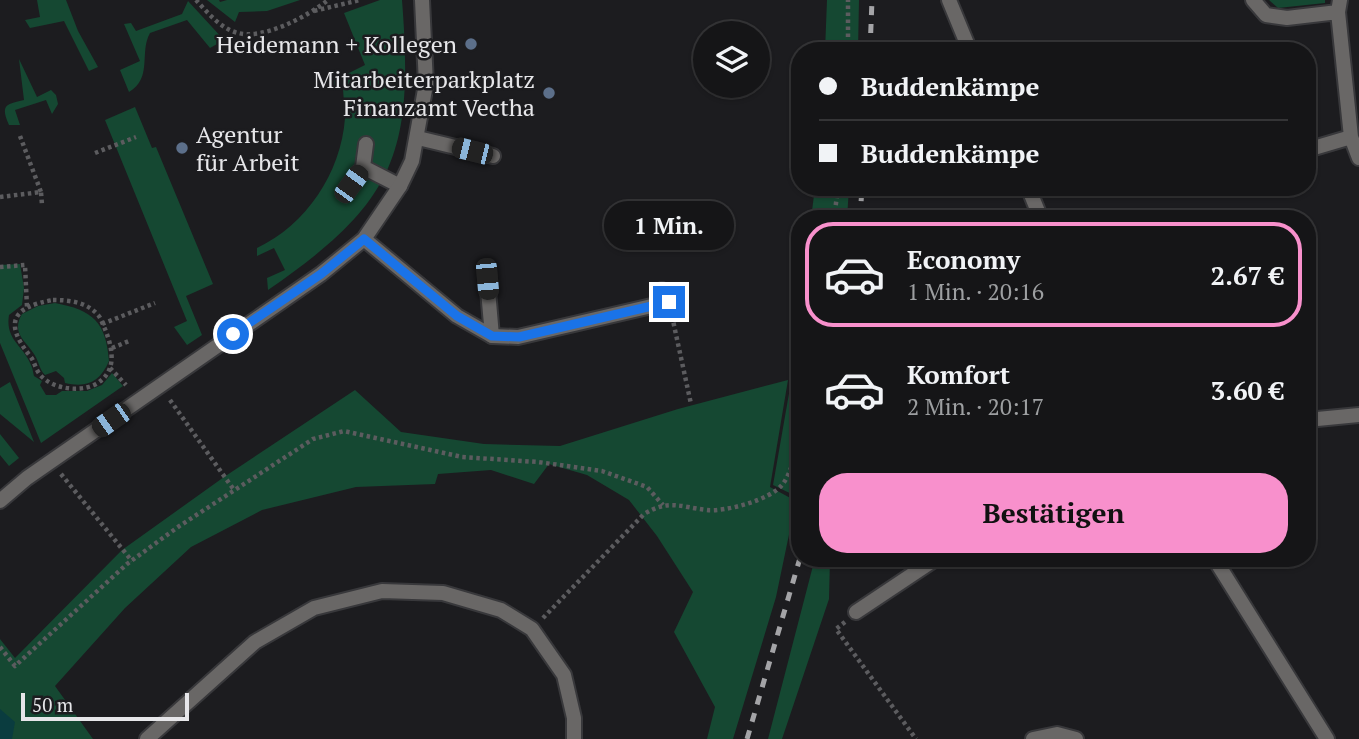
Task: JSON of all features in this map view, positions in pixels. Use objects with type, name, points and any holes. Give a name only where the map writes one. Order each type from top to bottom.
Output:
[{"type":"street","points":[[0,501],[27,478],[321,274],[364,239],[400,186],[412,161],[418,138],[426,84],[422,0]]},
{"type":"street","points":[[949,0],[966,42]]},
{"type":"street","points":[[1253,0],[1266,15],[1287,18],[1339,6],[1351,137],[1359,158]]},
{"type":"street","points":[[1316,147],[1351,137]]},
{"type":"street","points":[[418,138],[493,156]]},
{"type":"street","points":[[351,184],[363,167],[366,144]]},
{"type":"street","points":[[363,167],[400,186]]},
{"type":"street","points":[[364,239],[457,316],[492,336],[519,337],[665,296]]},
{"type":"street","points":[[487,279],[492,336]]},
{"type":"street","points":[[1316,419],[1359,415]]},
{"type":"street","points":[[856,612],[924,567]]},
{"type":"street","points":[[1220,567],[1327,739]]},
{"type":"street","points":[[147,739],[256,642],[314,608],[382,591],[443,593],[501,610],[532,629],[564,675],[574,718],[574,739]]},
{"type":"street","points":[[1033,739],[1056,734],[1076,739]]},
{"type":"path","points":[[196,0],[214,19],[239,34],[266,33],[313,11],[328,0]]},
{"type":"path","points":[[313,11],[360,0]]},
{"type":"path","points":[[848,0],[848,42]]},
{"type":"path","points":[[20,136],[41,192],[42,205]]},
{"type":"path","points":[[95,153],[136,137]]},
{"type":"path","points":[[0,197],[41,192]]},
{"type":"path","points":[[0,267],[25,265],[27,307]]},
{"type":"path","points":[[665,296],[691,404]]},
{"type":"path","points":[[53,300],[83,304],[98,314],[103,324],[112,348],[110,368],[108,374],[97,384],[85,388],[69,388],[50,383],[37,370],[35,362],[14,330],[16,318],[27,307],[53,300]]},
{"type":"path","points":[[103,324],[155,303]]},
{"type":"path","points":[[112,348],[129,341]]},
{"type":"path","points":[[110,368],[126,385]]},
{"type":"path","points":[[167,396],[234,490]]},
{"type":"path","points":[[0,647],[15,666],[132,561],[178,527],[313,439],[344,431],[462,457],[538,462],[602,471],[646,487],[663,505]]},
{"type":"path","points":[[532,629],[644,514],[663,505],[710,511],[740,507],[781,486],[791,466]]},
{"type":"path","points":[[58,471],[132,561]]},
{"type":"path","points":[[856,612],[836,629],[916,739]]},
{"type":"green space","points":[[37,0],[66,0],[78,31],[98,67],[89,71],[64,21],[30,28],[25,20],[40,17]]},
{"type":"green space","points":[[207,0],[300,0],[267,11],[239,12],[235,22]]},
{"type":"green space","points":[[380,0],[402,0],[405,53],[404,97],[399,136],[388,169],[370,200],[345,229],[311,259],[268,290],[267,278],[285,270],[274,248],[257,256],[257,248],[291,226],[318,195],[336,158],[345,118],[343,86],[334,86],[333,81],[365,65],[344,13]]},
{"type":"green space","points":[[827,0],[859,0],[858,42],[825,42]]},
{"type":"green space","points":[[1269,0],[1325,0],[1325,3],[1278,8]]},
{"type":"green space","points":[[188,1],[224,40],[210,48],[187,20],[150,33],[141,80],[129,92],[120,70],[140,61],[124,24],[131,23],[136,31],[182,14]]},
{"type":"green space","points":[[19,59],[37,97],[51,90],[56,95],[58,104],[52,114],[46,100],[15,110],[20,125],[9,125],[6,106],[24,100]]},
{"type":"green space","points":[[135,107],[152,148],[156,147],[213,284],[186,296],[202,335],[187,345],[174,327],[187,321],[105,120]]},
{"type":"green space","points":[[814,196],[848,196],[848,210],[812,210]]},
{"type":"green space","points":[[20,264],[24,288],[22,305],[9,315],[8,324],[12,337],[32,366],[34,376],[42,381],[40,385],[46,395],[56,395],[62,391],[87,391],[102,385],[112,373],[123,386],[41,443],[0,343],[0,265]]},
{"type":"green space","points":[[55,303],[88,314],[101,327],[109,361],[92,382],[80,385],[65,383],[64,378],[56,371],[45,375],[20,336],[18,326],[22,314],[38,306]]},
{"type":"green space","points":[[788,380],[770,487],[791,498],[791,525],[776,597],[733,739],[707,739],[715,707],[674,632],[693,592],[657,536],[629,500],[587,475],[549,464],[534,484],[491,470],[438,474],[435,484],[356,487],[262,510],[191,547],[125,608],[55,686],[93,739],[0,739],[0,639],[15,658],[122,550],[224,477],[355,390],[401,432],[484,444],[560,446],[678,409]]},
{"type":"green space","points":[[10,382],[34,442],[0,414],[0,388]]},
{"type":"green space","points":[[791,382],[791,494],[773,485]]},
{"type":"green space","points":[[0,434],[19,458],[9,466],[0,455]]},
{"type":"green space","points":[[813,567],[830,567],[829,599],[782,739],[768,739]]},
{"type":"water","points":[[0,709],[15,722],[12,739],[0,739]]},
{"type":"railway","points":[[870,42],[872,0]]},
{"type":"railway","points":[[861,196],[861,210]]},
{"type":"railway","points":[[747,739],[797,567]]},
{"type":"place","name":"Heidemann + Kollegen","points":[[471,44]]},
{"type":"place","name":"Mitarbeiterparkplatz Finanzamt Vectha","points":[[549,93]]},
{"type":"place","name":"Agentur für Arbeit","points":[[182,148]]},
{"type":"route","points":[[233,334],[321,274],[364,239],[457,316],[492,336],[519,337],[669,302]]}]
